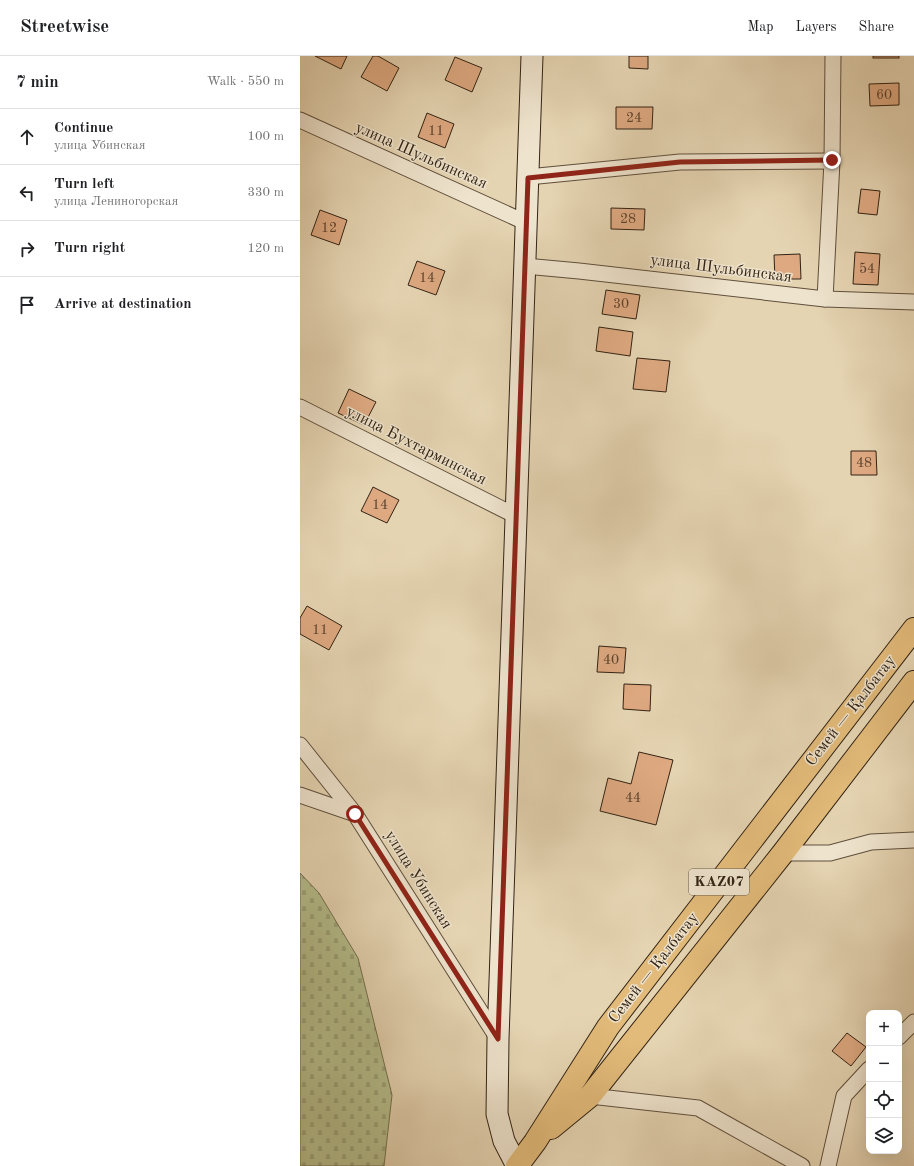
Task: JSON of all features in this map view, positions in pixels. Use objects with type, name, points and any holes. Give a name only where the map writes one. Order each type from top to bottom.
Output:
[{"type":"highway","name":"Семей — Қалбатау","points":[[517,1166],[535,1142],[608,1027],[914,629]]},
{"type":"highway","name":"Семей — Қалбатау","points":[[535,1142],[590,1096],[783,853],[914,682]]},
{"type":"street","points":[[517,1166],[504,1141],[497,1114],[498,1039],[532,56]]},
{"type":"street","points":[[825,299],[832,160],[833,56]]},
{"type":"street","name":"улица Шульбинская","points":[[300,120],[526,223]]},
{"type":"street","points":[[528,178],[680,162],[832,160]]},
{"type":"street","name":"улица Шульбинская","points":[[525,266],[825,299],[914,302]]},
{"type":"street","name":"улица Бухтарминская","points":[[300,407],[516,516]]},
{"type":"street","name":"улица Убинская","points":[[300,745],[355,814],[498,1039]]},
{"type":"street","points":[[300,795],[355,814]]},
{"type":"street","points":[[783,853],[830,853],[871,842],[914,840]]},
{"type":"street","points":[[902,1035],[914,1022]]},
{"type":"street","points":[[828,1166],[844,1096],[866,1072]]},
{"type":"street","points":[[590,1096],[698,1108],[802,1166]]},
{"type":"green space","points":[[300,873],[319,893],[358,958],[392,1095],[384,1166],[300,1166]]},
{"type":"building","points":[[315,56],[347,56],[341,69]]},
{"type":"building","points":[[373,56],[378,56],[399,68],[387,91],[361,77]]},
{"type":"building","points":[[629,56],[648,56],[648,69],[629,68]]},
{"type":"building","points":[[873,56],[899,56],[899,58],[873,58]]},
{"type":"building","points":[[455,57],[482,68],[472,92],[445,80]]},
{"type":"building","points":[[899,83],[899,105],[870,106],[869,84]]},
{"type":"building","points":[[616,107],[653,107],[652,129],[616,129]]},
{"type":"building","points":[[427,113],[454,124],[445,148],[418,137]]},
{"type":"building","points":[[861,189],[880,191],[877,215],[858,213]]},
{"type":"building","points":[[611,208],[645,209],[644,230],[611,229]]},
{"type":"building","points":[[320,210],[347,220],[339,245],[311,235]]},
{"type":"building","points":[[855,252],[880,254],[878,285],[853,284]]},
{"type":"building","points":[[800,254],[801,279],[775,279],[774,255]]},
{"type":"building","points":[[417,261],[445,271],[436,295],[408,285]]},
{"type":"building","points":[[606,290],[640,295],[636,319],[602,314]]},
{"type":"building","points":[[599,327],[633,332],[630,356],[596,351]]},
{"type":"building","points":[[637,358],[670,361],[666,392],[633,389]]},
{"type":"building","points":[[349,389],[376,402],[364,425],[338,413]]},
{"type":"building","points":[[851,451],[876,451],[877,475],[851,475]]},
{"type":"building","points":[[373,487],[399,500],[387,523],[361,511]]},
{"type":"building","points":[[307,606],[342,626],[329,650],[300,634],[300,618]]},
{"type":"building","points":[[599,646],[626,648],[624,673],[597,672]]},
{"type":"building","points":[[624,684],[651,685],[650,711],[623,709]]},
{"type":"building","points":[[639,752],[673,760],[656,825],[600,811],[608,778],[631,784]]},
{"type":"building","points":[[847,1033],[866,1047],[851,1066],[832,1051]]},
{"type":"route","points":[[355,814],[498,1039],[528,178],[680,162],[832,160]]}]
